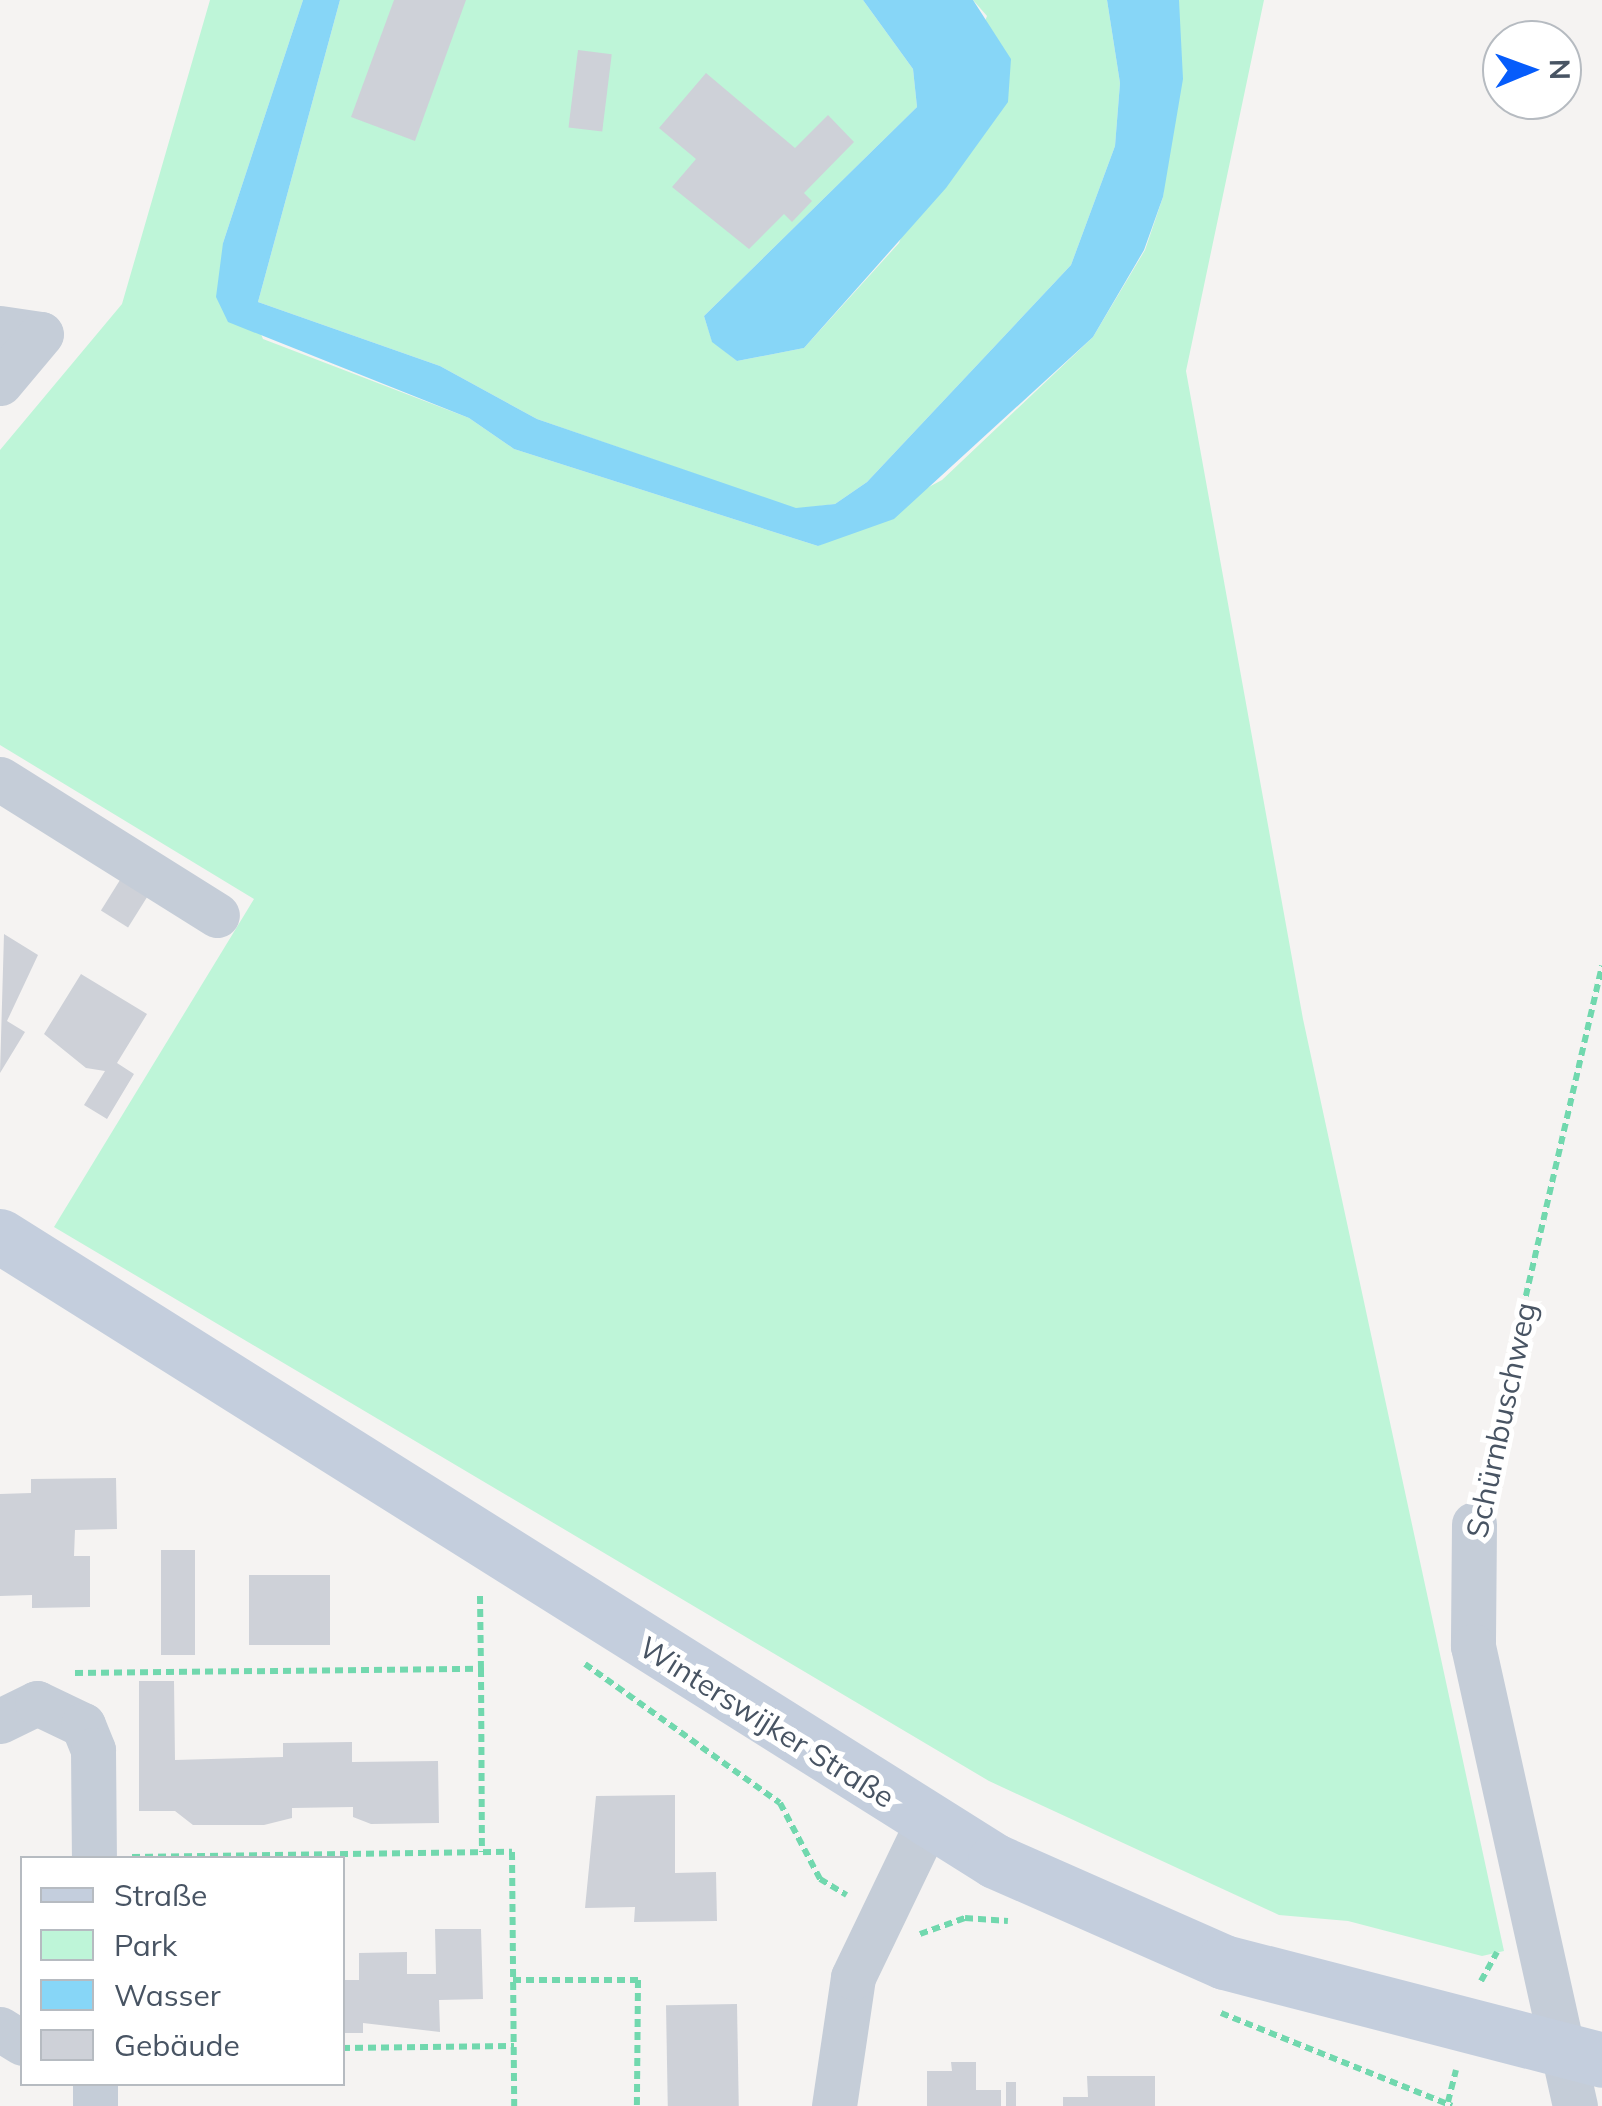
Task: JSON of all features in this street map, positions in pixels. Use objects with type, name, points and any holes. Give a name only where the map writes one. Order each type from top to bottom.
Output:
[{"type":"main road","name":"Winterswijker Straße","points":[[0,1236],[996,1861],[1224,1962],[1583,2057]]},
{"type":"street","points":[[0,328],[41,334],[0,382]]},
{"type":"street","points":[[0,780],[217,915]]},
{"type":"street","name":"Schürnbuschweg","points":[[1474,1524],[1472,1646],[1583,2057],[1575,2106]]},
{"type":"street","points":[[0,1721],[38,1703],[83,1725],[93,1750],[94,1856]]},
{"type":"street","points":[[834,2106],[853,1977],[928,1821]]},
{"type":"path","name":"Schürnbuschweg","points":[[1474,1524],[1602,966]]},
{"type":"path","points":[[480,1592],[482,1852]]},
{"type":"path","points":[[53,1673],[481,1669]]},
{"type":"path","points":[[223,1856],[512,1852],[514,2106]]},
{"type":"path","points":[[513,1980],[638,1980],[638,2106]]},
{"type":"path","points":[[345,2048],[514,2046]]},
{"type":"green space","points":[[210,0],[303,0],[223,243],[263,339],[469,418],[514,449],[818,546],[942,480],[1093,337],[1145,250],[1163,197],[1179,0],[1264,0],[1186,371],[1303,1019],[1504,1951],[1482,1956],[1348,1921],[1279,1915],[989,1781],[54,1227],[254,899],[0,745],[0,450],[122,304]]},
{"type":"green space","points":[[340,0],[863,0],[913,69],[917,107],[704,316],[712,341],[737,361],[804,348],[899,243],[987,16],[973,0],[1107,0],[1120,83],[1115,146],[1071,265],[867,482],[835,504],[796,509],[537,419],[440,366],[258,302]]},
{"type":"water","points":[[303,0],[340,0],[258,302],[440,366],[537,419],[796,508],[835,504],[867,482],[1071,265],[1115,146],[1120,83],[1107,0],[1179,0],[1183,79],[1163,197],[1144,250],[1093,337],[894,519],[818,546],[514,449],[469,418],[228,322],[216,297],[223,243]]},
{"type":"water","points":[[863,0],[973,0],[1011,59],[1008,102],[946,188],[804,348],[737,361],[712,342],[704,316],[917,107],[913,69]]},
{"type":"building","points":[[394,0],[466,0],[415,141],[351,117]]},
{"type":"building","points":[[578,50],[612,54],[602,132],[568,127]]},
{"type":"building","points":[[706,73],[795,148],[828,115],[854,142],[804,193],[812,201],[792,222],[784,214],[749,249],[672,187],[696,159],[659,128]]},
{"type":"building","points":[[120,880],[147,897],[128,927],[101,911]]},
{"type":"building","points":[[4,934],[38,955],[7,1021],[25,1032],[0,1073]]},
{"type":"building","points":[[81,974],[147,1014],[117,1063],[134,1074],[107,1119],[84,1105],[105,1071],[86,1068],[44,1034]]},
{"type":"building","points":[[116,1478],[117,1529],[75,1530],[74,1556],[90,1556],[90,1607],[32,1608],[32,1595],[0,1596],[0,1494],[31,1493],[31,1479]]},
{"type":"building","points":[[161,1550],[195,1550],[195,1655],[161,1655]]},
{"type":"building","points":[[249,1575],[330,1575],[330,1645],[249,1645]]},
{"type":"building","points":[[139,1681],[174,1681],[175,1760],[283,1757],[283,1743],[352,1742],[352,1762],[438,1761],[439,1823],[371,1824],[353,1817],[353,1807],[292,1808],[292,1818],[264,1825],[193,1825],[175,1811],[139,1811]]},
{"type":"building","points":[[675,1795],[675,1873],[716,1872],[717,1921],[634,1922],[635,1907],[585,1908],[596,1796]]},
{"type":"building","points":[[435,1929],[481,1929],[483,1999],[439,2000],[440,2032],[363,2023],[363,2033],[345,2033],[345,1980],[359,1980],[359,1953],[407,1952],[407,1974],[436,1974]]},
{"type":"building","points":[[737,2004],[739,2106],[668,2106],[666,2005]]},
{"type":"building","points":[[951,2062],[976,2062],[976,2090],[1001,2090],[1001,2106],[927,2106],[927,2071],[952,2071]]},
{"type":"building","points":[[1087,2076],[1155,2076],[1155,2106],[1063,2106],[1063,2097],[1088,2097]]},
{"type":"building","points":[[1006,2082],[1016,2082],[1016,2106],[1006,2106]]}]
